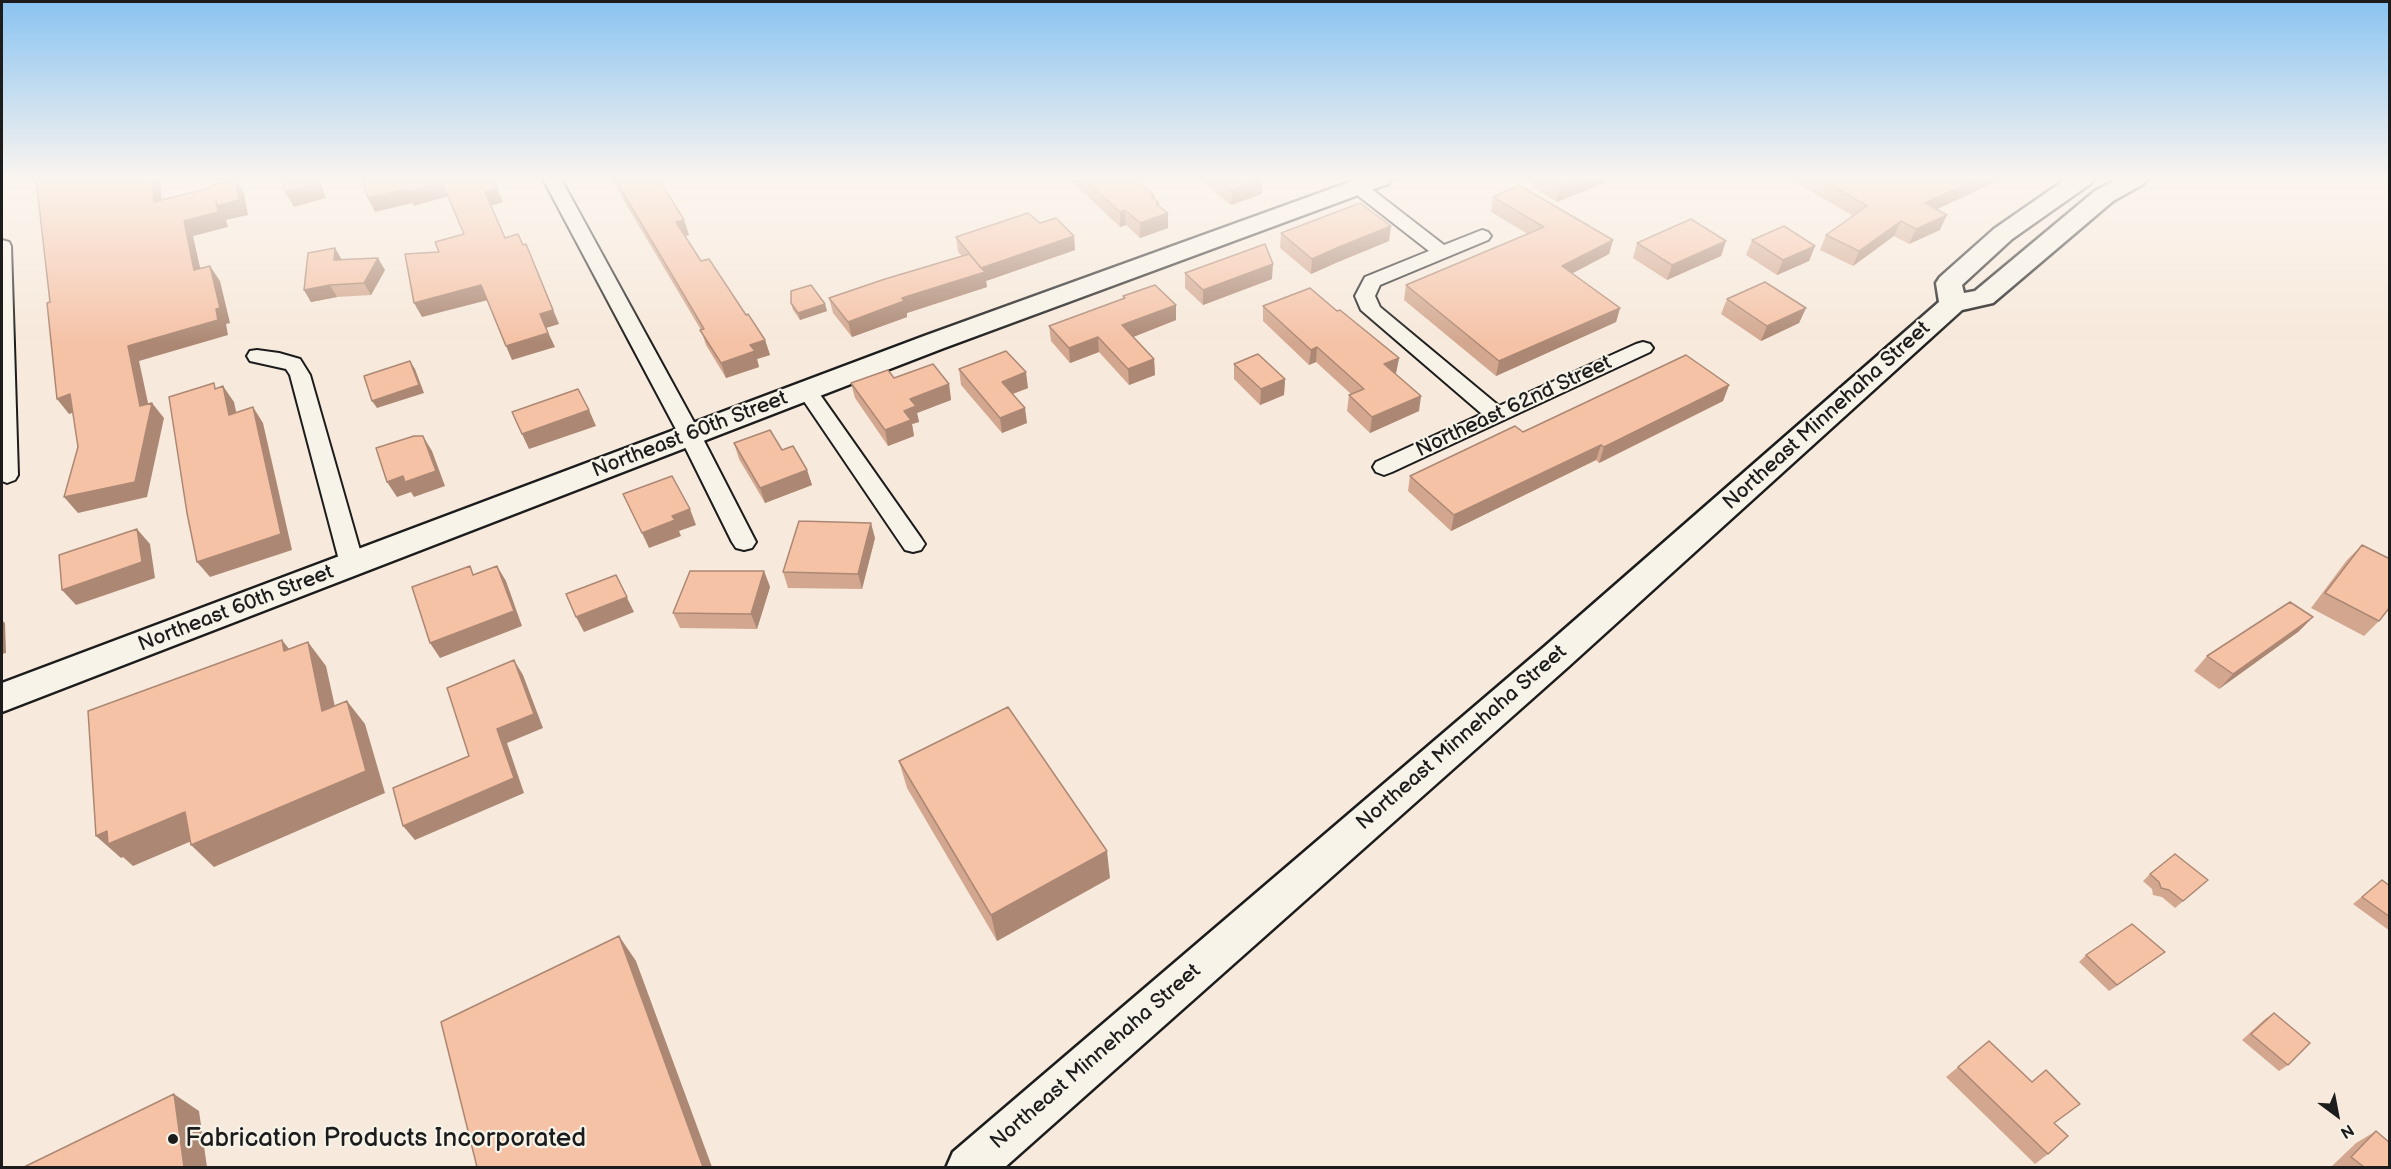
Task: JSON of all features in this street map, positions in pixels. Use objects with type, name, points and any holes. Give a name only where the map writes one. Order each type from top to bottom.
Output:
[{"type":"main road","name":"Northeast 60th Street","points":[[2,698],[690,435],[1232,234]]},
{"type":"main road","points":[[1953,304],[1948,283],[2004,234]]},
{"type":"main road","name":"Northeast Minnehaha Street","points":[[969,1167],[1556,657],[1953,304],[1984,297],[2059,234]]},
{"type":"street","points":[[581,234],[690,435],[744,542]]},
{"type":"street","points":[[1422,234],[1442,252]]},
{"type":"street","points":[[1482,236],[1371,281],[1365,296],[1371,310],[1497,415]]},
{"type":"street","points":[[2,246],[7,475]]},
{"type":"street","name":"Northeast 62nd Street","points":[[1384,467],[1643,348]]},
{"type":"street","points":[[257,356],[279,358],[293,364],[300,375],[352,564]]},
{"type":"street","points":[[807,391],[913,544]]},
{"type":"building","points":[[42,234],[187,234],[194,270],[210,266],[220,308],[216,309],[218,320],[128,346],[140,406],[152,403],[135,482],[64,497],[78,447],[70,394],[57,399],[47,303],[50,302]]},
{"type":"building","points":[[464,234],[503,234],[505,238],[518,234],[523,245],[526,244],[553,310],[540,314],[548,333],[506,346],[481,285],[414,303],[405,254],[439,252],[435,242]]},
{"type":"building","points":[[647,234],[683,234],[701,261],[709,259],[765,340],[750,345],[755,351],[721,363],[700,330],[704,329]]},
{"type":"building","points":[[966,234],[1072,234],[1074,236],[981,268],[956,237]]},
{"type":"building","points":[[1282,234],[1372,234],[1339,247],[1312,259]]},
{"type":"building","points":[[1528,234],[1602,234],[1613,240],[1562,266],[1620,308],[1499,361],[1406,285]]},
{"type":"building","points":[[1658,234],[1714,234],[1726,241],[1672,265],[1637,243]]},
{"type":"building","points":[[1767,234],[1796,234],[1815,246],[1783,260],[1752,240]]},
{"type":"building","points":[[1828,234],[1883,234],[1859,251],[1826,235]]},
{"type":"building","points":[[1265,244],[1273,264],[1203,290],[1185,273]]},
{"type":"building","points":[[335,248],[334,260],[378,258],[364,283],[330,285],[304,290],[308,253]]},
{"type":"building","points":[[969,254],[985,272],[902,298],[904,301],[848,322],[829,298],[885,279]]},
{"type":"building","points":[[1765,282],[1806,308],[1767,326],[1727,299]]},
{"type":"building","points":[[811,285],[825,304],[798,313],[791,303],[791,291]]},
{"type":"building","points":[[1155,285],[1176,305],[1122,325],[1154,359],[1128,369],[1098,337],[1069,348],[1049,326],[1125,298],[1123,296]]},
{"type":"building","points":[[1310,288],[1399,358],[1384,364],[1421,396],[1372,417],[1349,395],[1364,389],[1317,347],[1311,350],[1263,306]]},
{"type":"building","points":[[1006,351],[1026,372],[1002,382],[1025,408],[1000,418],[959,369]]},
{"type":"building","points":[[1258,354],[1285,379],[1261,389],[1234,364]]},
{"type":"building","points":[[1686,355],[1729,385],[1604,447],[1601,445],[1454,515],[1410,476],[1515,426],[1523,432]]},
{"type":"building","points":[[410,361],[419,385],[372,401],[364,376]]},
{"type":"building","points":[[933,364],[949,384],[910,399],[916,406],[904,411],[911,420],[885,430],[851,383],[888,370],[894,378]]},
{"type":"building","points":[[214,383],[215,389],[223,386],[229,415],[253,407],[281,534],[197,562],[169,397]]},
{"type":"building","points":[[578,389],[589,410],[522,434],[512,412]]},
{"type":"building","points":[[770,430],[782,450],[793,446],[807,470],[760,488],[734,443]]},
{"type":"building","points":[[414,436],[423,436],[436,471],[405,482],[403,476],[387,482],[376,448]]},
{"type":"building","points":[[672,476],[690,509],[672,516],[675,520],[642,533],[623,494]]},
{"type":"building","points":[[799,521],[871,523],[858,574],[783,572]]},
{"type":"building","points":[[137,529],[142,562],[62,590],[59,555]]},
{"type":"building","points":[[2362,545],[2390,559],[2390,607],[2379,621],[2325,593]]},
{"type":"building","points":[[470,566],[473,575],[497,566],[514,611],[430,643],[412,587]]},
{"type":"building","points":[[690,571],[764,571],[751,614],[673,613]]},
{"type":"building","points":[[616,575],[627,597],[576,617],[566,594]]},
{"type":"building","points":[[2290,602],[2313,617],[2233,674],[2207,656]]},
{"type":"building","points":[[282,640],[284,651],[308,642],[322,711],[347,701],[366,771],[191,845],[185,812],[108,844],[107,831],[96,836],[88,711]]},
{"type":"building","points":[[514,660],[534,714],[497,729],[514,778],[403,826],[393,788],[469,756],[447,688]]},
{"type":"building","points":[[1008,707],[1107,851],[991,915],[899,761]]},
{"type":"building","points":[[2175,854],[2208,880],[2183,901],[2169,890],[2161,888],[2159,882],[2150,874]]},
{"type":"building","points":[[2382,880],[2390,886],[2390,917],[2362,897]]},
{"type":"building","points":[[2132,924],[2165,952],[2117,985],[2086,955]]},
{"type":"building","points":[[619,936],[703,1167],[477,1167],[441,1022]]},
{"type":"building","points":[[2274,1013],[2310,1043],[2288,1065],[2251,1034]]},
{"type":"building","points":[[1989,1041],[2032,1082],[2046,1070],[2080,1104],[2054,1123],[2068,1136],[2048,1154],[1958,1067]]},
{"type":"building","points":[[174,1094],[184,1167],[24,1167]]},
{"type":"building","points":[[2376,1131],[2390,1143],[2390,1167],[2364,1167],[2351,1157]]},
{"type":"place","name":"Fabrication Products Incorporated","points":[[173,1139]]}]
